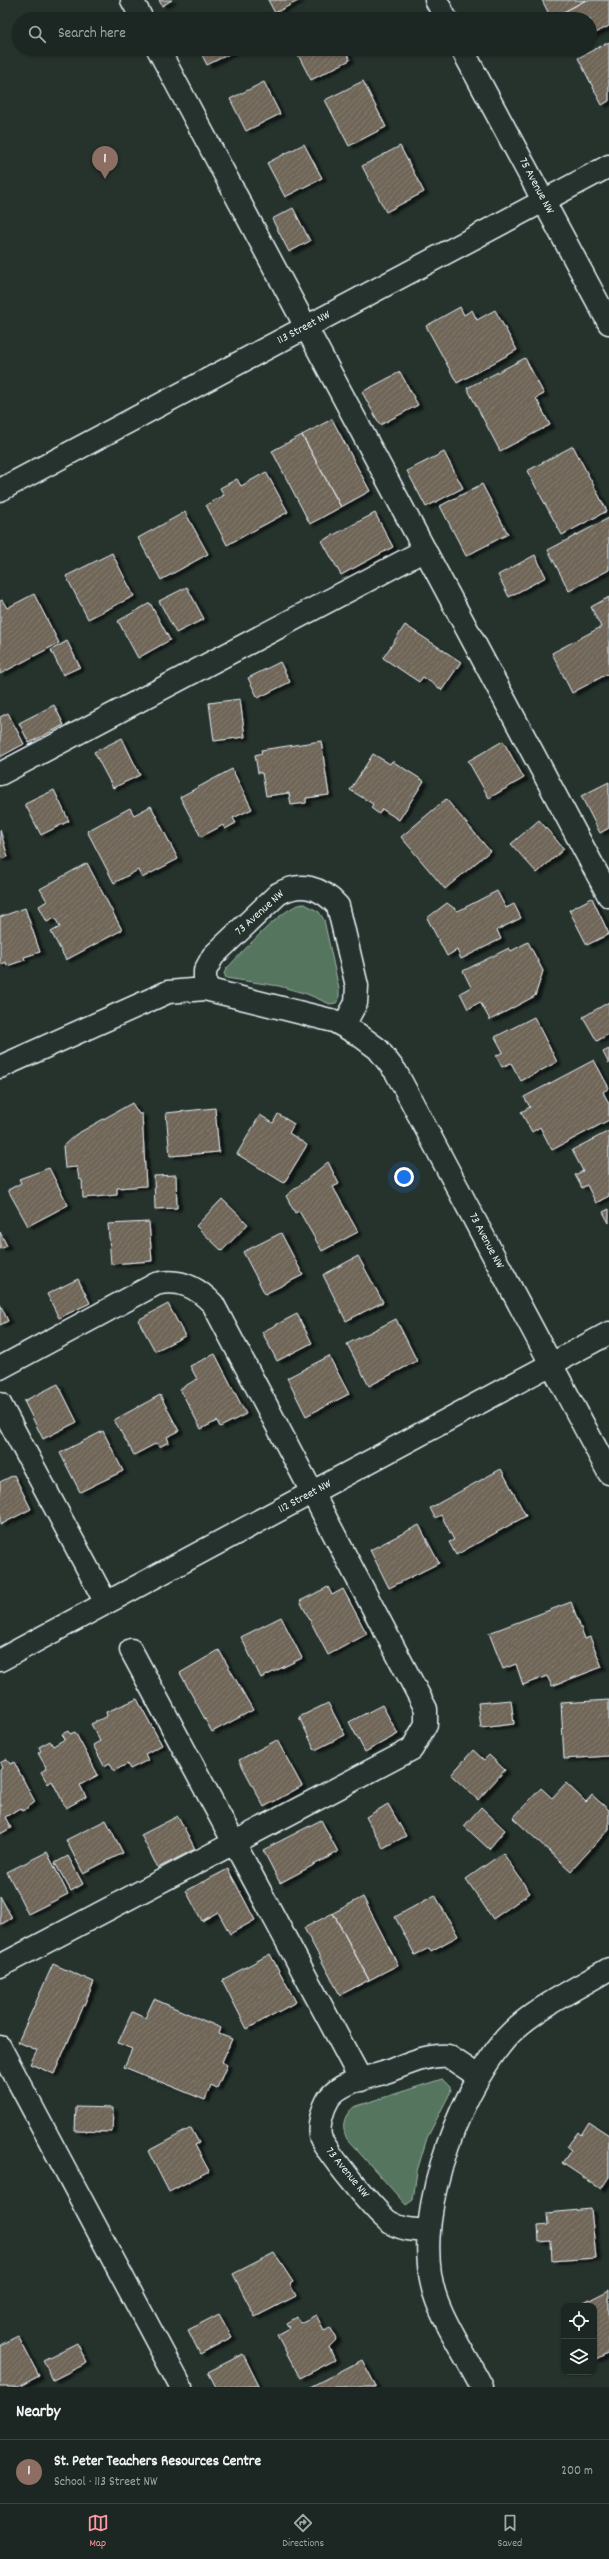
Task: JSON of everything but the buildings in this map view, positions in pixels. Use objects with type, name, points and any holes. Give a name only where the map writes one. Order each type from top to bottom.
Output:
[{"type":"street","points":[[132,0],[138,12]]},
{"type":"street","points":[[436,0],[442,12]]},
{"type":"street","points":[[162,56],[609,896]]},
{"type":"street","name":"75 Avenue NW","points":[[466,56],[609,323]]},
{"type":"street","name":"113 Street NW","points":[[0,490],[609,166]]},
{"type":"street","points":[[0,774],[425,550]]},
{"type":"street","name":"73 Avenue NW","points":[[205,989],[205,971],[213,956],[278,894],[288,888],[316,888],[328,896],[338,906],[357,986],[356,1003],[344,1025]]},
{"type":"street","name":"73 Avenue NW","points":[[0,1067],[168,992],[205,989],[311,1014],[344,1025],[378,1049],[396,1072],[609,1473]]},
{"type":"street","points":[[0,1368],[156,1284],[169,1281],[193,1287],[213,1304],[426,1709],[426,1724],[412,1749],[0,1966]]},
{"type":"street","name":"112 Street NW","points":[[0,1660],[609,1333]]},
{"type":"street","points":[[0,1404],[106,1603]]},
{"type":"street","points":[[131,1650],[360,2080]]},
{"type":"street","points":[[482,2387],[437,2301],[428,2259],[429,2231],[435,2188],[444,2154],[478,2076],[507,2038],[529,2018],[609,1969]]},
{"type":"street","points":[[0,2048],[181,2387]]},
{"type":"street","name":"73 Avenue NW","points":[[429,2231],[405,2230],[389,2223],[327,2151],[320,2136],[320,2121],[329,2098],[341,2086],[428,2058],[443,2055],[452,2058],[478,2076]]},
{"type":"green space","points":[[305,904],[319,912],[324,920],[339,989],[339,999],[336,1003],[330,1004],[307,994],[279,986],[226,978],[224,973],[227,968],[264,930],[287,911]]},
{"type":"green space","points":[[442,2079],[450,2087],[451,2091],[427,2138],[417,2171],[413,2200],[406,2205],[347,2139],[344,2130],[345,2118],[354,2107]]},
{"type":"place","name":"St. Peter Teachers Resources Centre","points":[[105,179]]}]
